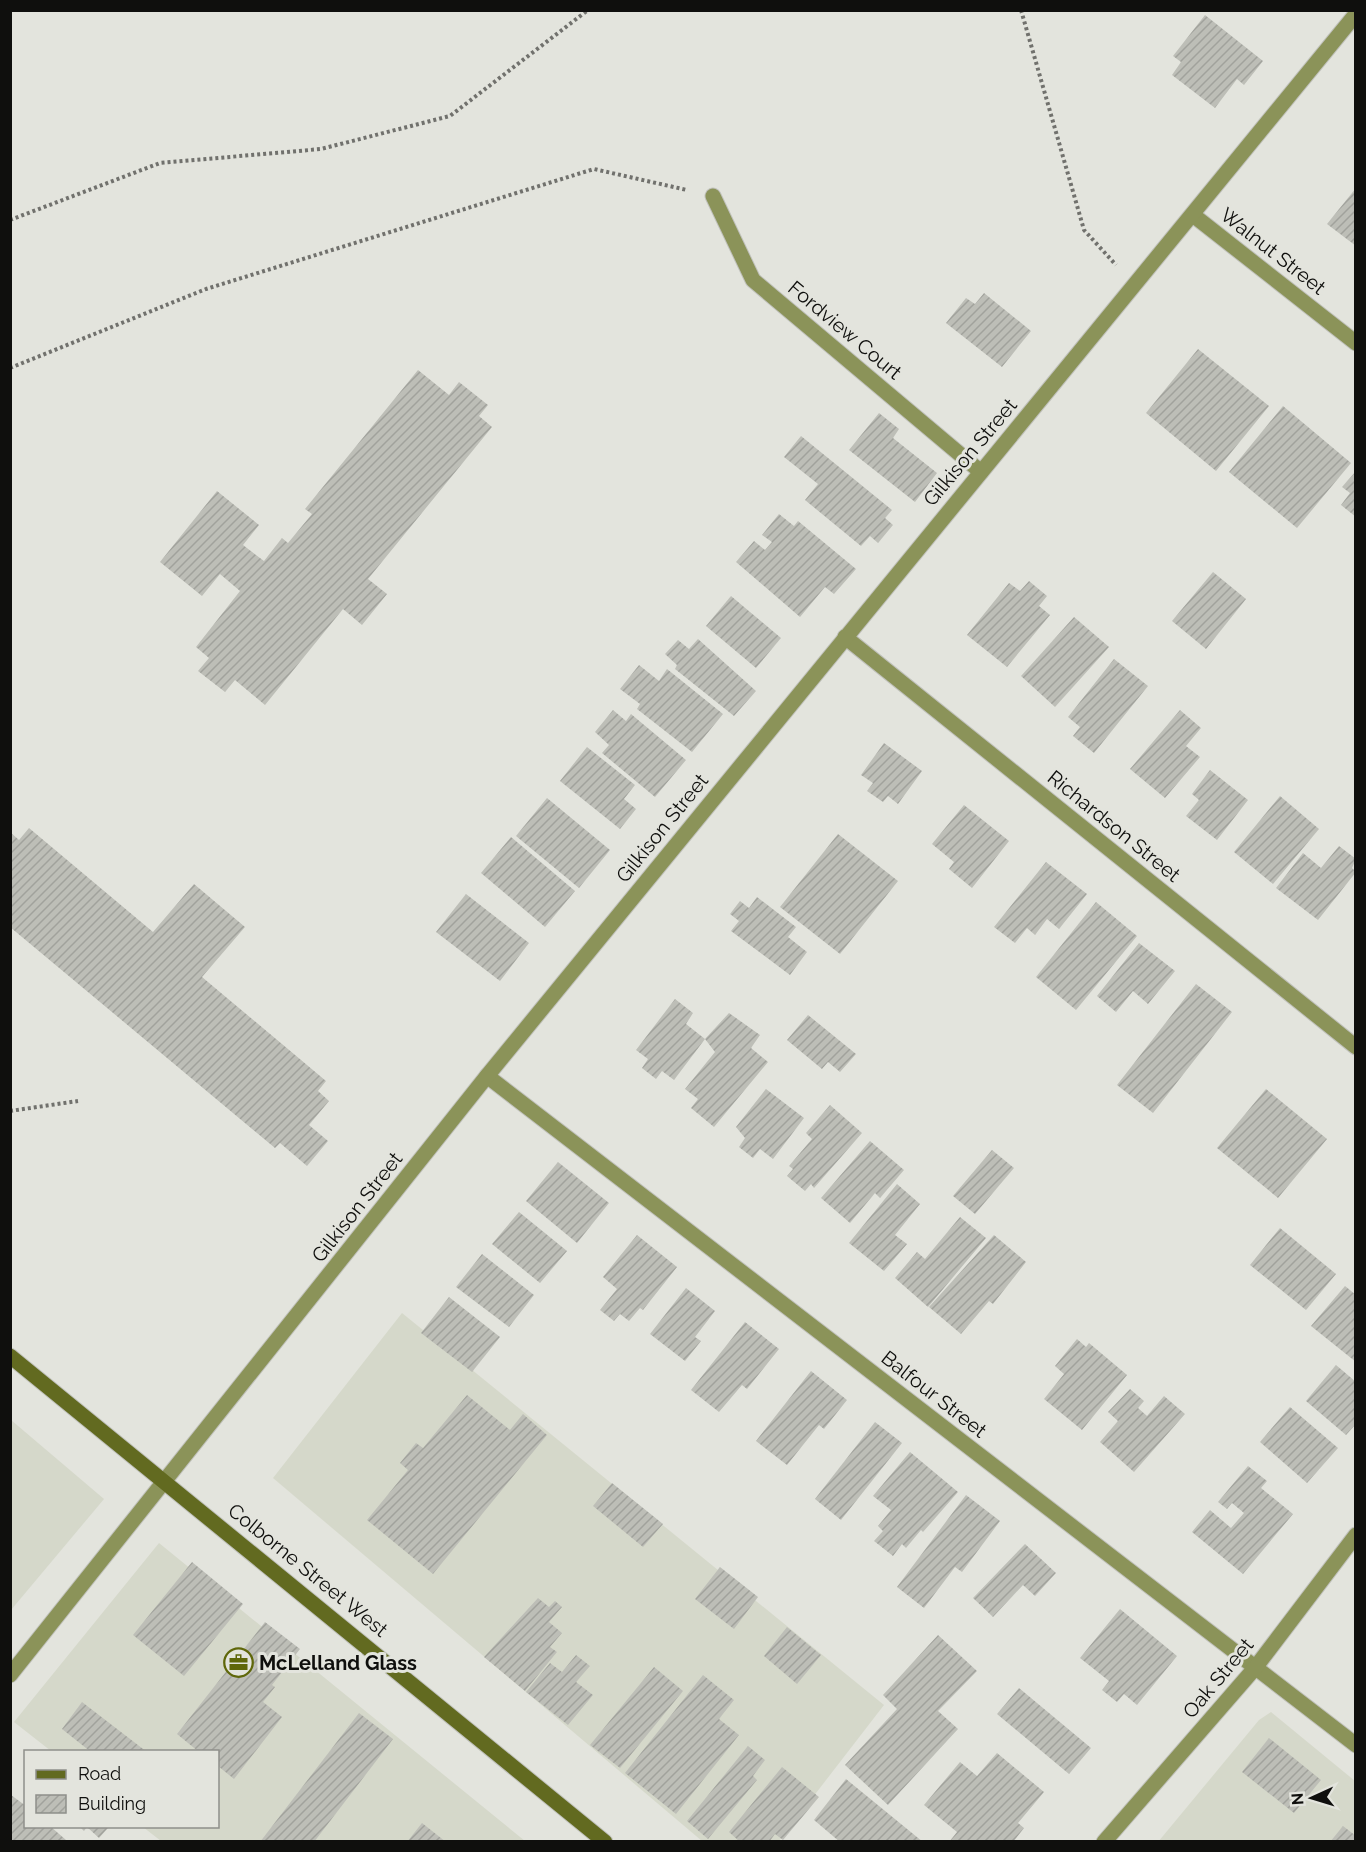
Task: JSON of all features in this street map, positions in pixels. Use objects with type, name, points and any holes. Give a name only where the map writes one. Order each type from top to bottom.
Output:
[{"type":"main road","name":"Colborne Street West","points":[[10,1356],[605,1842]]},
{"type":"street","name":"Gilkison Street","points":[[10,1675],[488,1076],[1356,14]]},
{"type":"street","name":"Fordview Court","points":[[713,196],[753,280],[981,472]]},
{"type":"street","name":"Walnut Street","points":[[1193,215],[1356,343]]},
{"type":"street","name":"Richardson Street","points":[[845,637],[1356,1047]]},
{"type":"street","name":"Balfour Street","points":[[488,1076],[1356,1745]]},
{"type":"street","name":"Oak Street","points":[[1104,1842],[1255,1668],[1356,1535]]},
{"type":"path","points":[[10,220],[160,163],[321,149],[450,116],[588,10]]},
{"type":"path","points":[[1021,10],[1084,230],[1136,285]]},
{"type":"path","points":[[10,369],[206,289],[594,169],[713,196]]},
{"type":"path","points":[[10,1111],[78,1101]]},
{"type":"shaded area","points":[[402,1313],[884,1705],[779,1841],[702,1841],[273,1478]]},
{"type":"shaded area","points":[[11,1420],[104,1499],[11,1610]]},
{"type":"shaded area","points":[[159,1543],[525,1841],[161,1841],[144,1828],[219,1828],[219,1750],[50,1750],[14,1722]]},
{"type":"shaded area","points":[[1271,1712],[1355,1781],[1355,1841],[1158,1842],[1259,1720]]},
{"type":"building","points":[[1205,15],[1263,61],[1244,85],[1237,79],[1215,108],[1172,75],[1181,62],[1173,56]]},
{"type":"building","points":[[1356,188],[1356,246],[1327,224]]},
{"type":"building","points":[[984,293],[1031,331],[1002,367],[946,323],[966,298],[975,304]]},
{"type":"building","points":[[1198,349],[1269,406],[1216,471],[1146,413]]},
{"type":"building","points":[[418,370],[449,395],[459,382],[488,405],[479,416],[492,427],[368,579],[387,594],[362,625],[343,609],[265,705],[235,680],[225,692],[198,671],[209,658],[196,647],[240,591],[220,574],[202,596],[160,562],[217,491],[259,525],[243,545],[264,561],[282,538],[288,543],[312,514],[305,509]]},
{"type":"building","points":[[1283,406],[1351,463],[1297,528],[1229,472]]},
{"type":"building","points":[[879,413],[899,429],[893,438],[937,473],[915,502],[849,450]]},
{"type":"building","points":[[801,436],[892,510],[885,518],[893,525],[878,543],[870,536],[861,546],[805,500],[818,484],[784,457]]},
{"type":"building","points":[[1356,471],[1356,517],[1341,505],[1350,493],[1342,487]]},
{"type":"building","points":[[779,514],[794,526],[798,521],[856,569],[834,594],[825,587],[800,617],[736,562],[754,541],[765,550],[772,542],[762,535]]},
{"type":"building","points":[[1213,572],[1246,599],[1206,649],[1172,621]]},
{"type":"building","points":[[1029,581],[1047,596],[1039,606],[1050,615],[1007,667],[967,635],[1009,583],[1020,591]]},
{"type":"building","points":[[731,596],[781,638],[756,668],[706,626]]},
{"type":"building","points":[[1074,617],[1109,647],[1055,707],[1021,676]]},
{"type":"building","points":[[698,639],[756,691],[734,716],[675,669],[677,665],[665,654],[678,640],[689,649]]},
{"type":"building","points":[[1114,659],[1148,686],[1094,753],[1073,736],[1080,727],[1068,717]]},
{"type":"building","points":[[639,665],[659,681],[667,669],[723,714],[692,752],[637,709],[640,704],[620,689]]},
{"type":"building","points":[[613,710],[626,721],[631,714],[686,760],[655,797],[602,753],[609,745],[595,732]]},
{"type":"building","points":[[1180,710],[1201,728],[1186,746],[1200,757],[1165,798],[1130,769]]},
{"type":"building","points":[[884,743],[922,771],[898,804],[888,796],[883,802],[867,791],[873,783],[861,775]]},
{"type":"building","points":[[587,747],[635,785],[624,799],[636,809],[620,829],[560,781]]},
{"type":"building","points":[[1210,770],[1248,800],[1217,840],[1186,816],[1199,800],[1192,794]]},
{"type":"building","points":[[1280,796],[1319,829],[1273,884],[1234,852]]},
{"type":"building","points":[[547,798],[610,850],[579,888],[516,836]]},
{"type":"building","points":[[964,805],[1009,841],[972,888],[949,869],[954,862],[932,844]]},
{"type":"building","points":[[29,828],[153,932],[194,884],[245,927],[202,977],[326,1081],[318,1091],[329,1101],[309,1125],[328,1141],[307,1166],[280,1143],[275,1148],[10,927],[10,832],[19,840]]},
{"type":"building","points":[[838,834],[898,881],[840,954],[780,907]]},
{"type":"building","points":[[511,837],[575,891],[545,927],[481,873]]},
{"type":"building","points":[[1339,846],[1356,859],[1352,868],[1356,872],[1318,920],[1276,888],[1303,853],[1321,868]]},
{"type":"building","points":[[1046,862],[1087,894],[1059,929],[1047,919],[1035,935],[1027,928],[1015,943],[994,927]]},
{"type":"building","points":[[466,894],[529,943],[500,981],[436,932]]},
{"type":"building","points":[[757,897],[796,927],[788,937],[807,952],[790,975],[731,931],[739,921],[730,914],[740,901],[749,908]]},
{"type":"building","points":[[1096,902],[1137,936],[1076,1010],[1036,977]]},
{"type":"building","points":[[1139,943],[1175,971],[1148,1004],[1133,991],[1116,1012],[1097,996]]},
{"type":"building","points":[[1196,984],[1232,1012],[1153,1113],[1117,1085]]},
{"type":"building","points":[[675,999],[693,1013],[686,1024],[705,1039],[674,1080],[662,1071],[656,1079],[642,1068],[648,1059],[636,1050]]},
{"type":"building","points":[[729,1013],[760,1035],[751,1048],[768,1062],[714,1127],[691,1108],[698,1099],[685,1089],[715,1052],[705,1039]]},
{"type":"building","points":[[808,1015],[856,1054],[840,1072],[828,1062],[822,1069],[787,1040]]},
{"type":"building","points":[[766,1089],[804,1118],[773,1159],[760,1149],[753,1158],[739,1147],[745,1138],[736,1127]]},
{"type":"building","points":[[1266,1089],[1327,1139],[1278,1198],[1217,1148]]},
{"type":"building","points":[[830,1105],[862,1133],[814,1188],[811,1184],[805,1191],[787,1176],[793,1169],[789,1166],[812,1139],[806,1133]]},
{"type":"building","points":[[870,1141],[904,1170],[880,1198],[875,1193],[850,1223],[821,1198]]},
{"type":"building","points":[[992,1150],[1014,1168],[975,1214],[953,1196]]},
{"type":"building","points":[[558,1162],[609,1203],[577,1243],[526,1201]]},
{"type":"building","points":[[897,1184],[920,1204],[895,1235],[907,1244],[884,1271],[849,1243]]},
{"type":"building","points":[[519,1212],[567,1251],[540,1283],[492,1244]]},
{"type":"building","points":[[960,1217],[986,1238],[928,1307],[895,1278],[917,1252],[925,1259]]},
{"type":"building","points":[[1280,1228],[1336,1274],[1306,1310],[1250,1265]]},
{"type":"building","points":[[637,1235],[677,1267],[643,1310],[640,1308],[629,1321],[620,1314],[614,1321],[600,1310],[617,1289],[603,1277]]},
{"type":"building","points":[[994,1235],[1026,1262],[993,1304],[989,1301],[961,1334],[929,1307]]},
{"type":"building","points":[[482,1254],[534,1295],[509,1327],[456,1287]]},
{"type":"building","points":[[1345,1286],[1356,1295],[1356,1362],[1311,1326]]},
{"type":"building","points":[[686,1288],[715,1311],[695,1337],[701,1341],[685,1361],[650,1334]]},
{"type":"building","points":[[449,1297],[500,1337],[472,1372],[421,1333]]},
{"type":"building","points":[[745,1322],[779,1349],[747,1389],[742,1385],[719,1412],[691,1390]]},
{"type":"building","points":[[1077,1339],[1086,1347],[1089,1343],[1127,1375],[1082,1430],[1044,1399],[1064,1374],[1055,1366]]},
{"type":"building","points":[[1336,1365],[1356,1382],[1356,1424],[1346,1435],[1306,1401]]},
{"type":"building","points":[[811,1371],[847,1400],[824,1429],[819,1425],[787,1465],[756,1441]]},
{"type":"building","points":[[1130,1389],[1144,1401],[1138,1408],[1147,1416],[1164,1396],[1185,1414],[1134,1472],[1100,1442],[1118,1421],[1108,1412]]},
{"type":"building","points":[[467,1395],[510,1430],[523,1414],[547,1435],[433,1574],[367,1520],[408,1470],[400,1463],[416,1443],[423,1448]]},
{"type":"building","points":[[1290,1407],[1338,1448],[1307,1483],[1260,1442]]},
{"type":"building","points":[[875,1422],[902,1443],[841,1520],[815,1499]]},
{"type":"building","points":[[910,1452],[958,1492],[923,1532],[921,1530],[906,1548],[902,1544],[893,1556],[874,1541],[883,1531],[878,1526],[891,1510],[873,1496]]},
{"type":"building","points":[[1248,1466],[1267,1481],[1261,1488],[1293,1514],[1243,1574],[1192,1532],[1210,1510],[1231,1528],[1244,1513],[1232,1503],[1227,1509],[1218,1502]]},
{"type":"building","points":[[612,1483],[663,1524],[643,1547],[593,1506]]},
{"type":"building","points":[[966,1495],[1000,1521],[962,1572],[955,1567],[924,1608],[897,1587]]},
{"type":"building","points":[[1025,1544],[1056,1573],[1035,1596],[1023,1585],[993,1617],[973,1598]]},
{"type":"building","points":[[192,1562],[243,1604],[184,1676],[133,1635]]},
{"type":"building","points":[[720,1567],[758,1597],[734,1629],[695,1599]]},
{"type":"building","points":[[538,1598],[549,1607],[555,1601],[562,1607],[549,1622],[562,1633],[550,1647],[557,1652],[525,1691],[484,1657]]},
{"type":"building","points":[[1120,1609],[1177,1656],[1137,1705],[1124,1694],[1117,1702],[1102,1690],[1109,1681],[1080,1658]]},
{"type":"building","points":[[265,1622],[300,1649],[272,1685],[275,1687],[263,1702],[282,1717],[234,1779],[219,1767],[219,1750],[197,1750],[177,1734]]},
{"type":"building","points":[[787,1627],[821,1655],[797,1684],[764,1656]]},
{"type":"building","points":[[938,1635],[977,1671],[938,1711],[958,1729],[888,1805],[845,1765],[897,1709],[883,1695]]},
{"type":"building","points":[[576,1655],[590,1666],[576,1682],[593,1695],[568,1725],[526,1692],[550,1663],[562,1672]]},
{"type":"building","points":[[654,1667],[683,1691],[620,1768],[590,1745]]},
{"type":"building","points":[[703,1675],[734,1700],[719,1719],[739,1735],[676,1814],[625,1773]]},
{"type":"building","points":[[1019,1688],[1091,1748],[1069,1774],[997,1714]]},
{"type":"building","points":[[82,1702],[144,1750],[88,1750],[62,1729]]},
{"type":"building","points":[[359,1713],[393,1739],[314,1842],[260,1842]]},
{"type":"building","points":[[1269,1738],[1321,1780],[1294,1813],[1242,1772]]},
{"type":"building","points":[[748,1746],[765,1760],[753,1776],[757,1780],[708,1839],[687,1821]]},
{"type":"building","points":[[997,1753],[1044,1792],[1018,1823],[1024,1828],[1013,1842],[949,1842],[957,1832],[924,1805],[960,1762],[977,1776]]},
{"type":"building","points":[[782,1767],[819,1797],[783,1840],[775,1834],[769,1842],[740,1842],[729,1832]]},
{"type":"building","points":[[846,1779],[923,1842],[840,1842],[814,1820]]},
{"type":"building","points":[[11,1795],[24,1805],[24,1828],[52,1828],[66,1840],[65,1842],[10,1840]]},
{"type":"building","points":[[422,1823],[446,1842],[407,1842]]},
{"type":"building","points":[[1343,1826],[1356,1836],[1356,1842],[1330,1842]]},
{"type":"building","points":[[88,1828],[108,1828],[99,1838]]},
{"type":"place","name":"McLelland Glass","points":[[238,1663]]}]
